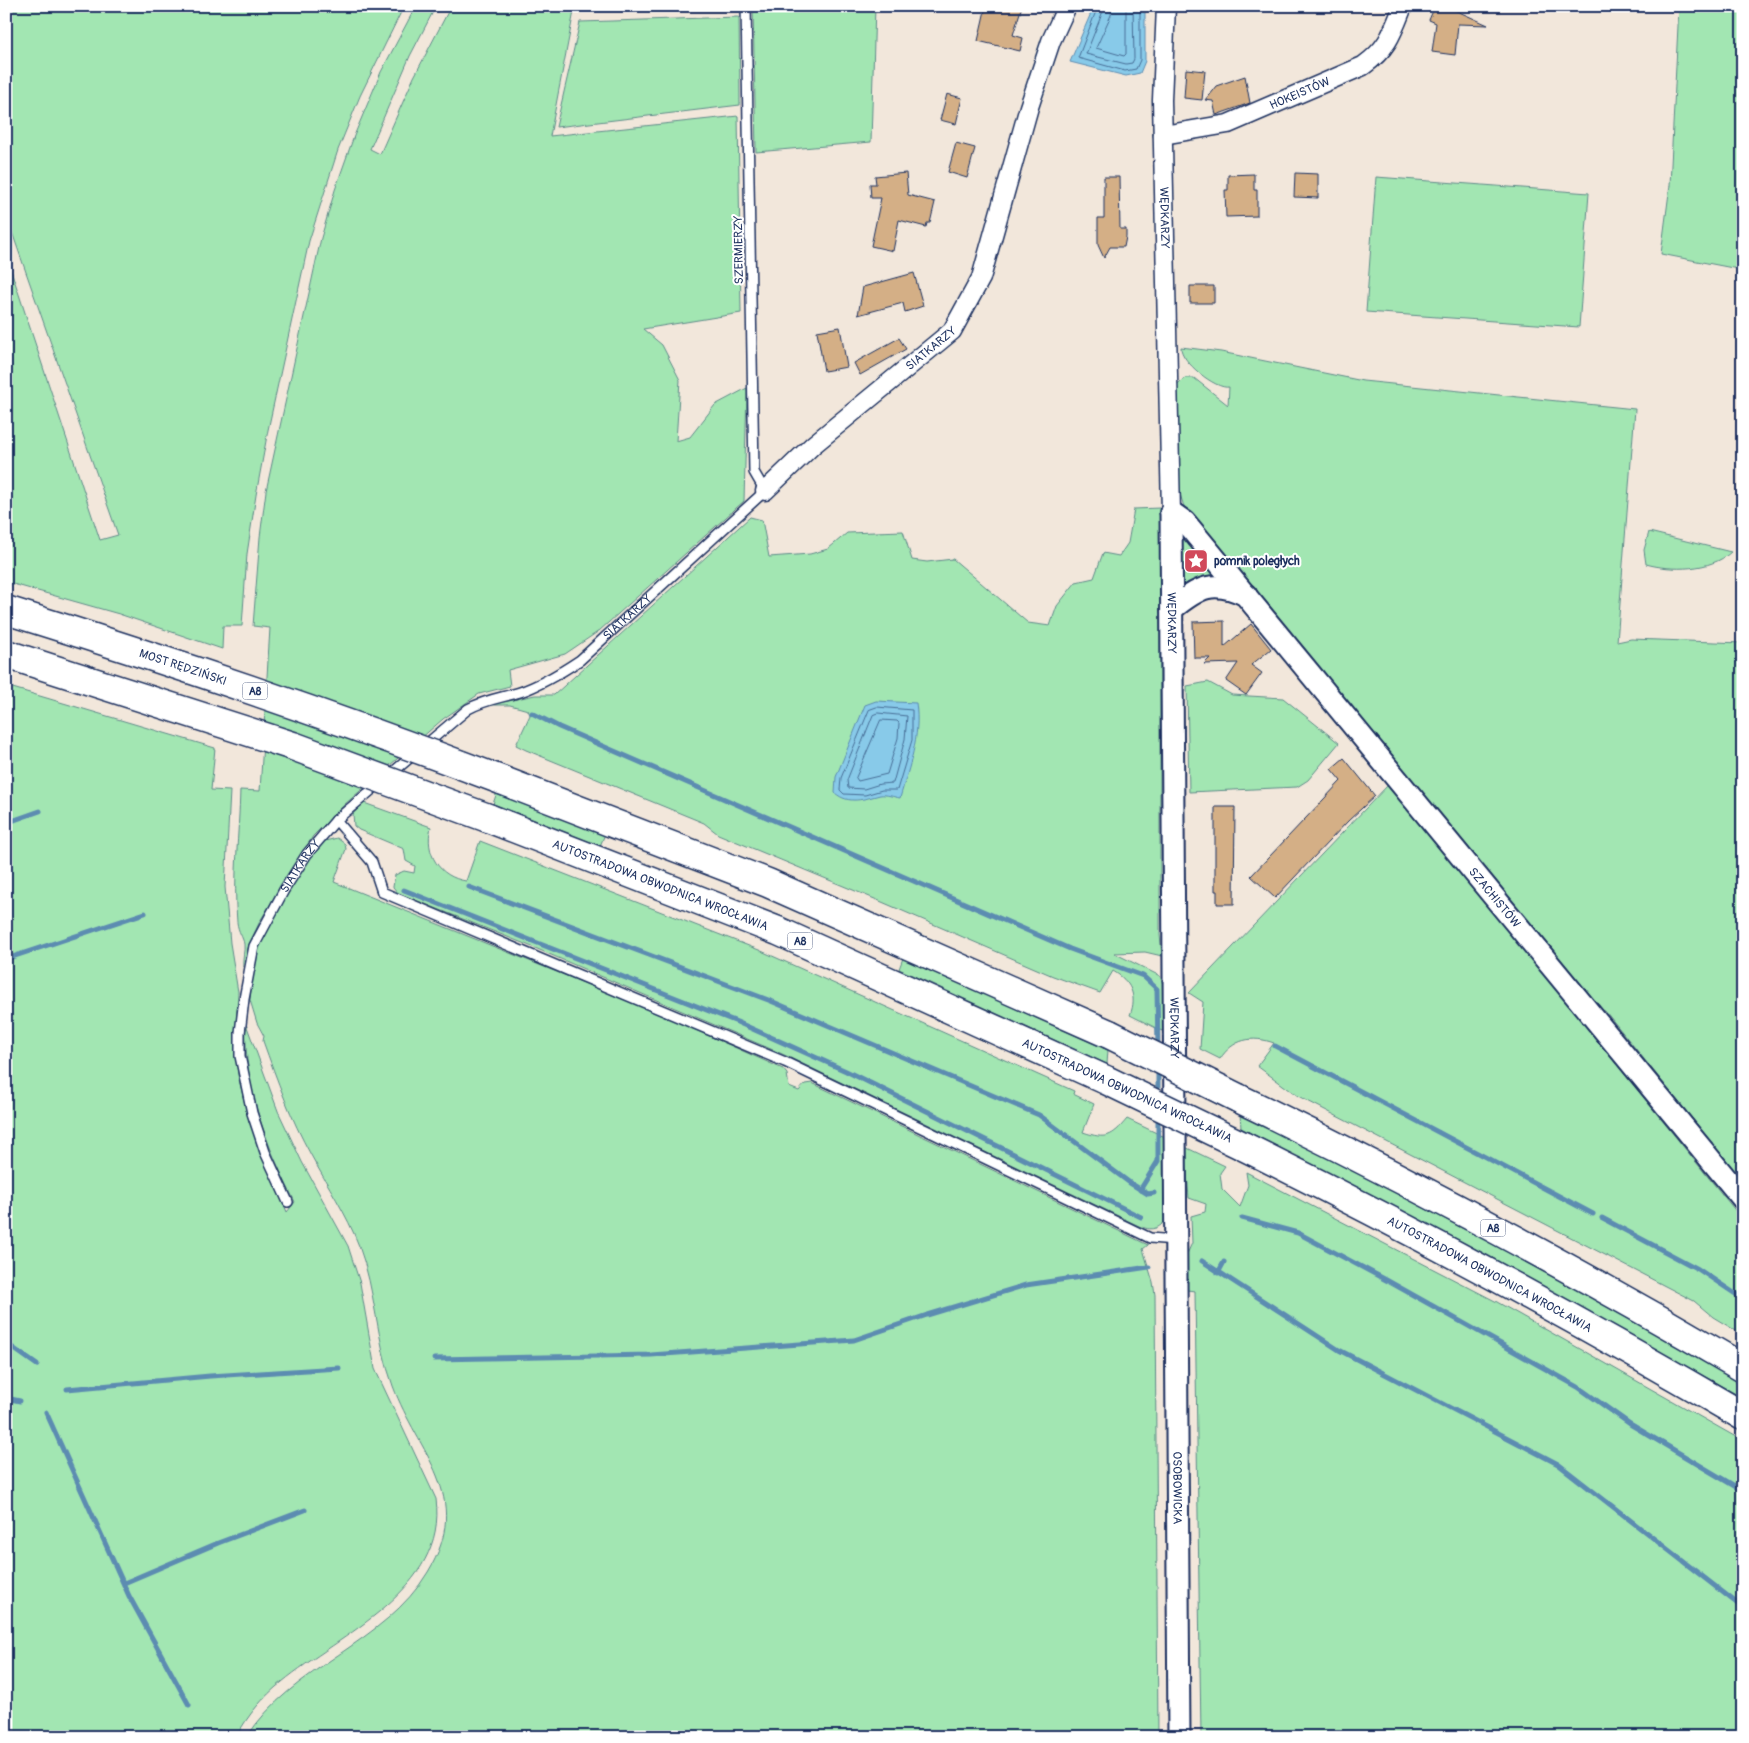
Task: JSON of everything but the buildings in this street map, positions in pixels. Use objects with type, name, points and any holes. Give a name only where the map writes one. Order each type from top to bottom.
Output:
[{"type":"highway","name":"MOST RĘDZIŃSKI","points":[[6,610],[160,658],[389,738],[768,883],[1109,1034],[1353,1153],[1606,1288],[1743,1368]]},
{"type":"highway","name":"AUTOSTRADOWA OBWODNICA WROCŁAWIA","points":[[6,654],[293,746],[488,818],[778,931],[1106,1080],[1348,1198],[1593,1328],[1743,1416]]},
{"type":"street","name":"SIATKARZY","points":[[765,490],[813,445],[952,331],[981,278],[1029,107],[1051,41],[1067,6]]},
{"type":"street","name":"WĘDKARZY","points":[[1166,6],[1163,135],[1167,246],[1171,512],[1176,1240]]},
{"type":"street","name":"HOKEISTÓW","points":[[1163,135],[1228,124],[1363,66],[1380,54],[1389,42],[1403,6]]},
{"type":"street","name":"SZACHISTÓW","points":[[1171,512],[1185,522],[1246,595],[1743,1199]]},
{"type":"street","name":"SZACHISTÓW","points":[[1172,609],[1196,591],[1209,586],[1224,586],[1246,595]]},
{"type":"street","name":"OSOBOWICKA","points":[[1176,1240],[1179,1737]]},
{"type":"lane","name":"SZERMIERZY","points":[[746,6],[754,472],[765,490]]},
{"type":"lane","name":"SIATKARZY","points":[[288,1202],[265,1152],[252,1113],[240,1056],[240,1032],[254,946],[284,890],[307,854],[336,820],[468,709],[484,700],[521,692],[562,672],[580,660],[765,490]]},
{"type":"lane","points":[[336,820],[372,862],[382,892],[785,1062],[1150,1238],[1176,1240]]},
{"type":"green space","points":[[6,6],[404,6],[360,96],[338,150],[309,241],[268,430],[256,495],[247,554],[242,626],[223,626],[222,649],[119,614],[6,582],[6,255],[100,540],[118,535],[6,215]]},
{"type":"green space","points":[[416,6],[436,6],[410,56],[370,149],[380,154],[414,77],[451,6],[575,6],[550,136],[738,116],[741,313],[643,329],[662,345],[680,380],[676,441],[690,437],[715,405],[747,388],[744,501],[599,631],[565,654],[508,670],[510,686],[479,694],[443,719],[344,805],[313,836],[260,921],[249,945],[243,967],[244,944],[238,926],[236,906],[240,790],[260,791],[270,628],[253,626],[260,537],[266,491],[321,238],[335,190],[354,136],[381,72]]},
{"type":"green space","points":[[753,6],[875,6],[871,142],[756,152]]},
{"type":"green space","points":[[1679,6],[1743,6],[1743,270],[1661,254],[1670,185]]},
{"type":"green space","points":[[739,17],[740,105],[556,127],[580,22]]},
{"type":"green space","points":[[1376,177],[1589,193],[1579,327],[1366,312]]},
{"type":"green space","points":[[1181,347],[1221,352],[1363,381],[1635,409],[1617,642],[1631,639],[1743,643],[1743,1181],[1605,1011],[1598,1009],[1190,519],[1183,505],[1176,472],[1175,386],[1185,378],[1194,378],[1228,405],[1229,387],[1216,384],[1192,367],[1182,353]]},
{"type":"green space","points":[[1160,508],[1160,935],[1162,956],[1145,952],[1114,953],[1160,976],[1165,990],[1164,1032],[1130,1015],[1133,1001],[1131,989],[1124,979],[1113,971],[1100,993],[1053,976],[718,834],[704,823],[516,745],[530,715],[528,710],[510,705],[489,705],[535,695],[554,695],[750,517],[762,520],[769,557],[810,554],[828,549],[847,533],[903,531],[912,560],[927,562],[953,559],[1028,623],[1050,626],[1057,606],[1076,582],[1094,578],[1103,553],[1119,556],[1128,543],[1134,509]]},
{"type":"green space","points":[[1649,532],[1731,552],[1713,563],[1690,568],[1667,568],[1646,564],[1644,550]]},
{"type":"green space","points":[[1182,535],[1186,535],[1219,576],[1182,587]]},
{"type":"green space","points":[[1208,682],[1232,695],[1283,698],[1339,743],[1308,780],[1297,787],[1189,792],[1187,686]]},
{"type":"green space","points":[[6,686],[215,748],[211,790],[230,791],[225,887],[230,943],[238,992],[235,1048],[238,1075],[249,1121],[287,1212],[295,1202],[275,1160],[259,1116],[248,1071],[246,1024],[278,1111],[302,1162],[348,1246],[360,1283],[375,1369],[436,1499],[435,1531],[425,1559],[408,1584],[385,1607],[268,1694],[256,1707],[236,1737],[6,1737]]},
{"type":"green space","points":[[1389,784],[1743,1220],[1743,1335],[1713,1317],[1694,1301],[1298,1096],[1257,1066],[1274,1043],[1258,1039],[1244,1040],[1231,1047],[1220,1059],[1200,1049],[1203,1002],[1189,993]]},
{"type":"green space","points":[[497,792],[605,834],[600,846],[493,804]]},
{"type":"green space","points":[[364,803],[431,827],[429,837],[432,854],[441,869],[456,879],[466,881],[480,841],[759,950],[1074,1091],[1073,1094],[1094,1104],[1083,1132],[1097,1136],[1108,1135],[1117,1130],[1127,1119],[1167,1138],[1167,1218],[1158,1227],[1147,1229],[1139,1226],[780,1053],[535,948],[398,893],[393,887],[395,875],[404,871],[414,873],[415,866],[406,861],[404,849],[359,830],[354,826],[353,814]]},
{"type":"green space","points":[[337,838],[345,844],[346,849],[334,882],[658,1013],[783,1069],[787,1074],[789,1087],[799,1091],[805,1084],[812,1083],[1148,1245],[1143,1249],[1155,1295],[1158,1737],[247,1737],[266,1712],[288,1691],[364,1637],[410,1597],[428,1572],[441,1545],[445,1520],[444,1498],[437,1476],[404,1410],[387,1369],[369,1280],[359,1246],[349,1222],[311,1155],[291,1113],[263,1041],[264,1036],[257,1023],[250,1000],[254,961],[261,940],[313,851],[321,842]]},
{"type":"green space","points":[[903,958],[1108,1050],[1107,1064],[899,969]]},
{"type":"green space","points":[[1240,1114],[1493,1245],[1681,1348],[1743,1384],[1743,1398],[1489,1256],[1241,1128]]},
{"type":"green space","points":[[1185,1147],[1225,1166],[1220,1173],[1222,1189],[1240,1207],[1248,1185],[1246,1172],[1497,1302],[1743,1441],[1743,1737],[1201,1737],[1195,1291],[1187,1290],[1183,1263],[1192,1243],[1191,1216],[1205,1212],[1206,1204],[1189,1198]]},
{"type":"water","points":[[1094,6],[1145,6],[1145,61],[1140,73],[1126,76],[1070,62]]},
{"type":"water","points":[[876,701],[916,703],[916,739],[900,798],[882,795],[851,800],[840,797],[835,793],[836,777],[865,705]]},
{"type":"waterway","points":[[532,713],[559,727],[1070,949],[1143,976],[1157,989],[1158,1049]]},
{"type":"waterway","points":[[6,823],[40,811]]},
{"type":"waterway","points":[[469,887],[771,1001],[1039,1115],[1130,1183],[1148,1194],[1154,1193]]},
{"type":"waterway","points":[[404,890],[737,1022],[846,1071],[1141,1217]]},
{"type":"waterway","points":[[6,959],[145,913]]},
{"type":"waterway","points":[[1275,1046],[1593,1214]]},
{"type":"waterway","points":[[1158,1067],[1158,1096]]},
{"type":"waterway","points":[[1140,1190],[1158,1161],[1158,1115]]},
{"type":"waterway","points":[[1242,1218],[1298,1233],[1388,1281],[1578,1387],[1630,1424],[1743,1491]]},
{"type":"waterway","points":[[1602,1218],[1698,1269],[1743,1299]]},
{"type":"waterway","points":[[1202,1261],[1339,1350],[1558,1464],[1743,1608]]},
{"type":"waterway","points":[[1218,1273],[1224,1262]]},
{"type":"waterway","points":[[434,1359],[651,1355],[854,1340],[927,1315],[1026,1285],[1149,1267]]},
{"type":"waterway","points":[[6,1343],[37,1365]]},
{"type":"waterway","points":[[67,1389],[210,1376],[339,1368]]},
{"type":"waterway","points":[[6,1398],[20,1401]]},
{"type":"waterway","points":[[46,1412],[129,1596],[189,1705]]},
{"type":"waterway","points":[[124,1583],[218,1543],[305,1510]]},
{"type":"place","name":"pomnik poległych","points":[[1196,561]]}]
